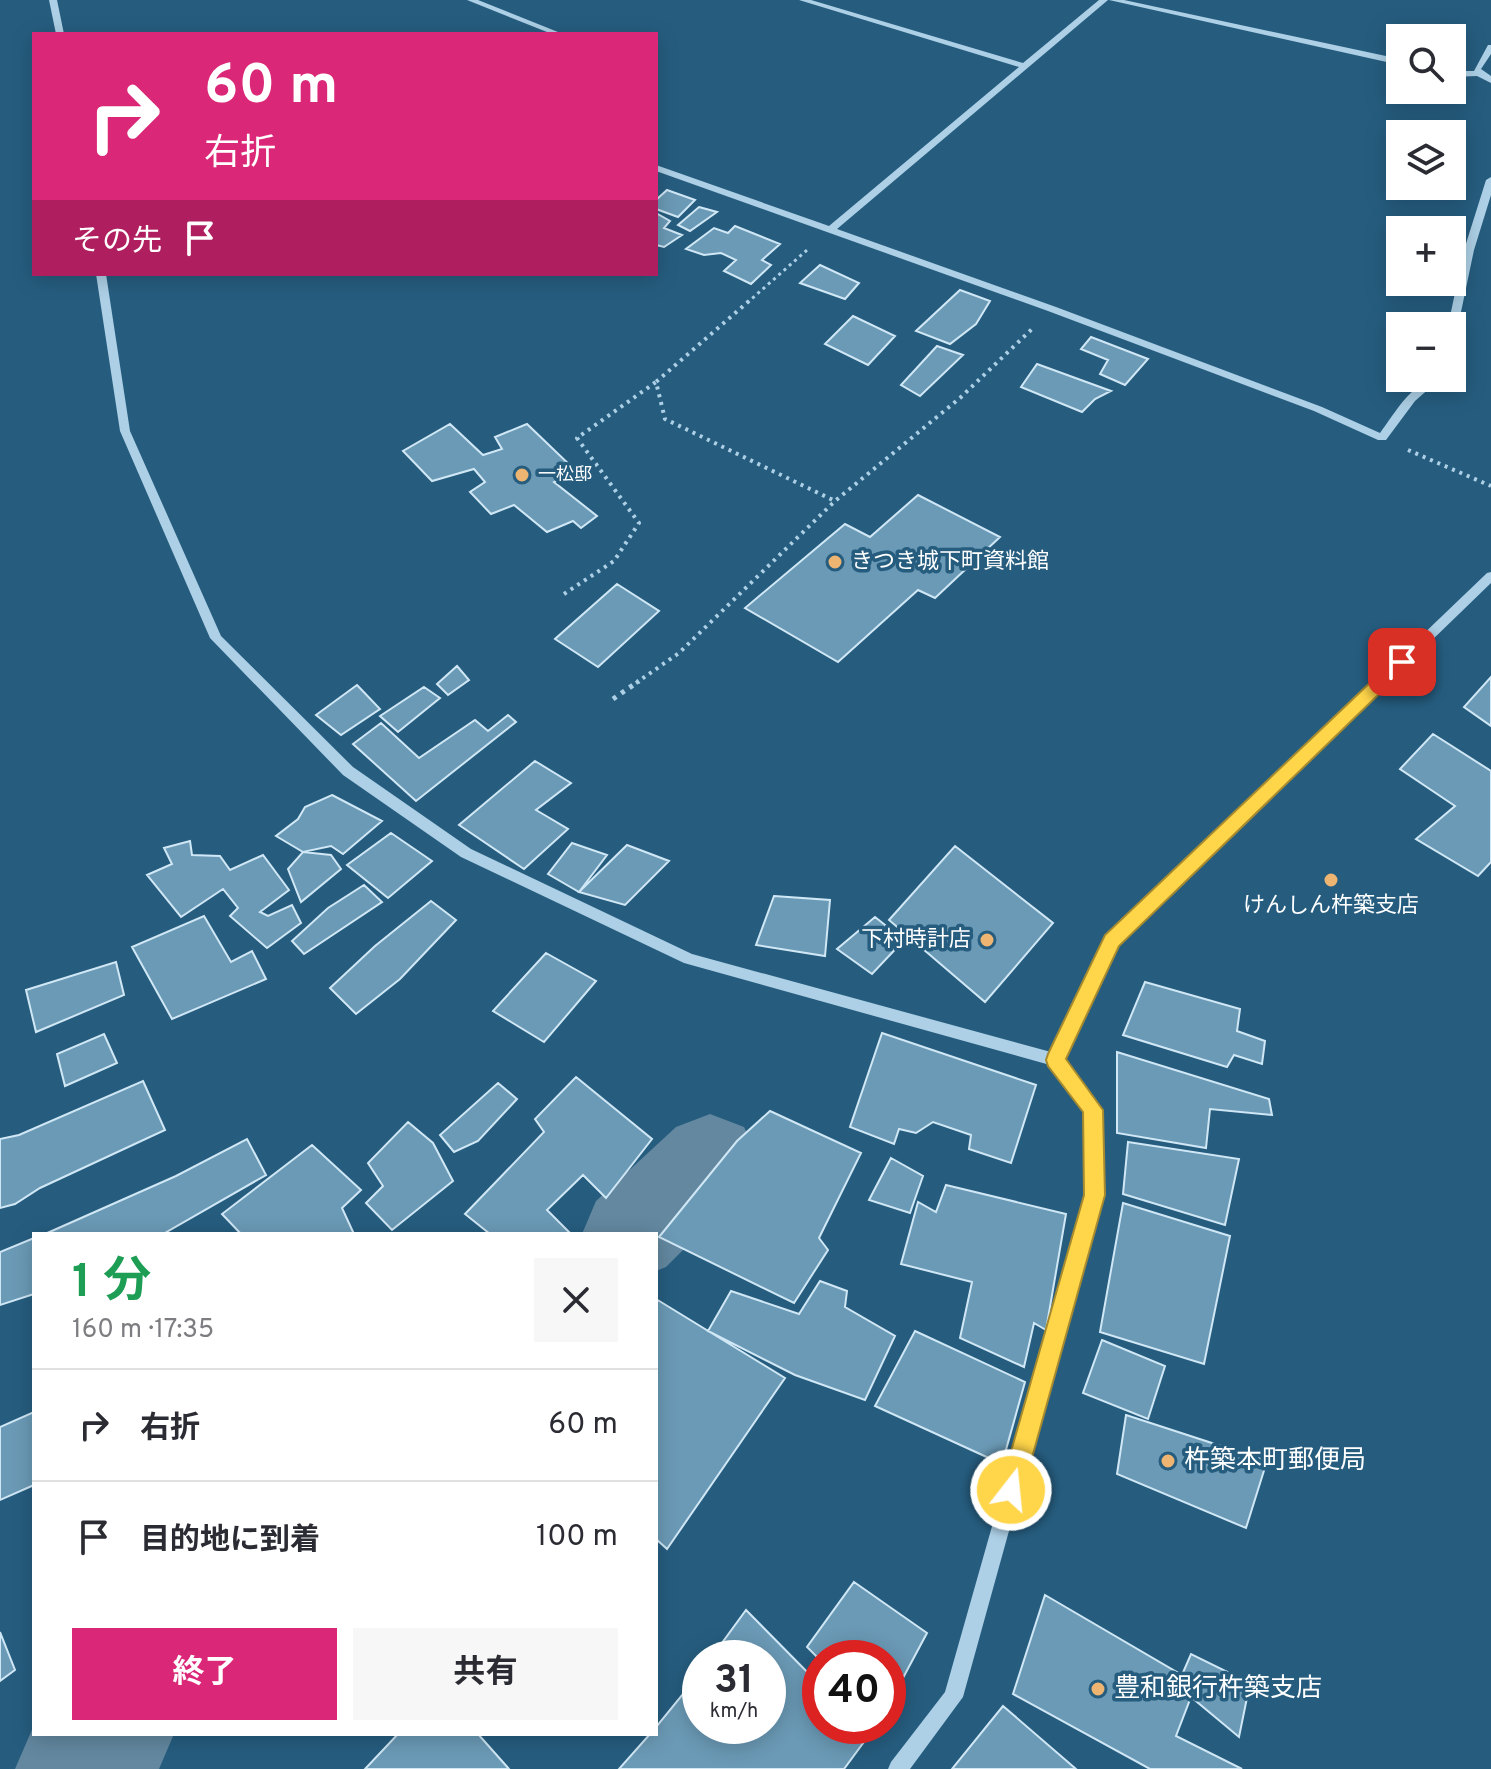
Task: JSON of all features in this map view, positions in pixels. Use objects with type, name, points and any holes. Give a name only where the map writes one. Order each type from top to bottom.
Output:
[{"type":"street","points":[[53,0],[60,32]]},
{"type":"street","points":[[471,0],[554,32]]},
{"type":"street","points":[[803,0],[1023,66]]},
{"type":"street","points":[[830,230],[1104,0]]},
{"type":"street","points":[[1113,0],[1386,59]]},
{"type":"street","points":[[1479,73],[1477,69],[1481,58],[1491,47]]},
{"type":"street","points":[[1466,73],[1479,73],[1491,80]]},
{"type":"street","points":[[658,169],[1052,309],[1318,409],[1382,438],[1419,392]]},
{"type":"street","points":[[1456,312],[1469,250],[1491,180]]},
{"type":"street","points":[[101,276],[125,431],[216,638],[348,771],[466,853],[689,959],[1055,1060],[1093,1110],[1094,1195],[953,1697],[898,1769]]},
{"type":"street","points":[[1055,1060],[1112,941],[1491,576]]},
{"type":"path","points":[[564,594],[614,561],[639,523],[577,438],[656,382],[830,230]]},
{"type":"path","points":[[613,699],[679,653],[835,501],[960,398],[1052,309]]},
{"type":"path","points":[[656,382],[665,419],[835,501]]},
{"type":"path","points":[[1382,438],[1491,486]]},
{"type":"building","points":[[667,190],[695,200],[678,217],[658,210],[658,198]]},
{"type":"building","points":[[699,207],[717,212],[690,231],[678,225]]},
{"type":"building","points":[[658,214],[670,221],[664,228],[682,235],[664,247],[658,246]]},
{"type":"building","points":[[735,226],[780,244],[762,260],[771,265],[751,284],[724,271],[736,260],[721,253],[704,255],[686,249],[714,228],[728,233]]},
{"type":"building","points":[[820,265],[859,283],[845,299],[800,283]]},
{"type":"building","points":[[960,290],[990,301],[976,324],[950,344],[916,331]]},
{"type":"building","points":[[853,316],[895,336],[868,365],[825,344]]},
{"type":"building","points":[[1091,337],[1148,359],[1125,385],[1100,374],[1108,360],[1081,349]]},
{"type":"building","points":[[937,346],[963,355],[920,396],[901,385]]},
{"type":"building","points":[[1037,364],[1111,391],[1095,399],[1082,412],[1021,387]]},
{"type":"building","name":"一松邸","points":[[450,424],[483,455],[502,449],[495,437],[527,424],[574,469],[554,482],[597,516],[581,528],[573,521],[547,532],[514,505],[491,514],[470,492],[485,482],[474,469],[432,481],[403,451]]},
{"type":"building","points":[[918,495],[1000,537],[935,598],[918,590],[838,662],[745,608],[845,524],[870,537]]},
{"type":"building","points":[[617,584],[659,611],[598,667],[555,639]]},
{"type":"building","points":[[457,666],[469,680],[448,695],[437,684]]},
{"type":"building","points":[[1491,677],[1491,726],[1464,707]]},
{"type":"building","points":[[357,685],[380,709],[341,735],[316,715]]},
{"type":"building","points":[[424,687],[440,698],[398,732],[380,716]]},
{"type":"building","points":[[508,715],[516,722],[416,801],[353,744],[381,723],[419,758],[475,720],[488,731]]},
{"type":"building","points":[[1433,734],[1491,771],[1491,862],[1478,876],[1416,839],[1455,806],[1400,769]]},
{"type":"building","points":[[535,761],[571,783],[536,810],[568,829],[524,869],[459,825]]},
{"type":"building","points":[[332,795],[382,821],[343,854],[331,846],[303,852],[276,836],[298,819],[305,807]]},
{"type":"building","points":[[391,833],[432,861],[388,898],[347,865]]},
{"type":"building","points":[[190,841],[192,855],[220,856],[230,870],[263,855],[289,890],[260,912],[268,916],[292,905],[301,923],[267,948],[230,916],[238,908],[223,889],[181,917],[147,875],[172,864],[164,848]]},
{"type":"building","points":[[572,843],[607,855],[579,892],[548,874]]},
{"type":"building","points":[[627,845],[669,861],[625,905],[579,892]]},
{"type":"building","points":[[955,846],[1053,923],[985,1002],[889,920]]},
{"type":"building","points":[[303,852],[331,855],[341,869],[301,902],[288,869]]},
{"type":"building","points":[[364,885],[382,902],[304,954],[292,941],[328,908]]},
{"type":"building","points":[[774,896],[830,900],[825,956],[756,945]]},
{"type":"building","points":[[431,901],[456,920],[400,979],[356,1014],[330,988],[375,946]]},
{"type":"building","points":[[204,916],[231,962],[252,951],[266,979],[172,1019],[132,947]]},
{"type":"building","points":[[875,917],[904,940],[872,974],[837,949]]},
{"type":"building","points":[[546,953],[596,981],[544,1042],[493,1011]]},
{"type":"building","points":[[116,962],[124,995],[36,1032],[26,990]]},
{"type":"building","points":[[1145,982],[1240,1009],[1237,1031],[1265,1041],[1262,1064],[1234,1055],[1227,1067],[1123,1035]]},
{"type":"building","points":[[882,1033],[1036,1085],[1011,1163],[969,1149],[971,1135],[933,1122],[916,1133],[899,1129],[894,1144],[850,1127]]},
{"type":"building","points":[[104,1034],[117,1063],[65,1086],[57,1054]]},
{"type":"building","points":[[1117,1052],[1269,1099],[1272,1115],[1210,1109],[1206,1148],[1117,1133]]},
{"type":"building","points":[[576,1077],[652,1139],[606,1198],[583,1175],[547,1210],[569,1232],[488,1232],[465,1214],[544,1132],[535,1119]]},
{"type":"building","points":[[143,1081],[165,1130],[40,1188],[15,1204],[0,1208],[0,1139],[19,1135]]},
{"type":"building","points":[[498,1083],[517,1099],[478,1141],[454,1152],[440,1135]]},
{"type":"building","points":[[770,1111],[861,1153],[819,1238],[828,1250],[794,1303],[659,1237],[737,1141]]},
{"type":"building","points":[[408,1122],[433,1143],[453,1181],[392,1230],[366,1203],[383,1186],[368,1163]]},
{"type":"building","points":[[247,1139],[266,1175],[166,1232],[50,1232],[176,1176]]},
{"type":"building","points":[[1128,1142],[1239,1159],[1225,1225],[1123,1194]]},
{"type":"building","points":[[312,1145],[361,1190],[342,1208],[353,1232],[239,1232],[222,1214]]},
{"type":"building","points":[[891,1158],[923,1176],[910,1213],[869,1200]]},
{"type":"building","points":[[946,1185],[1066,1214],[1046,1330],[1034,1323],[1024,1367],[960,1338],[972,1282],[901,1264],[918,1202],[936,1212]]},
{"type":"building","points":[[1123,1203],[1230,1236],[1204,1364],[1100,1332]]},
{"type":"building","points":[[32,1239],[32,1295],[0,1305],[0,1252]]},
{"type":"building","points":[[820,1281],[847,1291],[845,1307],[895,1336],[865,1400],[795,1375],[708,1331],[731,1291],[799,1314]]},
{"type":"building","points":[[658,1300],[785,1378],[667,1549],[658,1541]]},
{"type":"building","points":[[915,1331],[1025,1382],[1002,1464],[875,1406]]},
{"type":"building","points":[[1102,1340],[1165,1366],[1148,1419],[1083,1393]]},
{"type":"building","points":[[32,1413],[32,1486],[0,1500],[0,1427]]},
{"type":"building","points":[[1126,1415],[1267,1461],[1246,1528],[1117,1474]]},
{"type":"building","points":[[854,1582],[927,1633],[906,1672],[906,1640],[812,1640]]},
{"type":"building","points":[[1045,1595],[1182,1675],[1191,1654],[1250,1683],[1239,1737],[1191,1697],[1176,1736],[1242,1769],[1150,1769],[1013,1694]]},
{"type":"building","points":[[746,1610],[776,1640],[724,1640]]},
{"type":"building","points":[[0,1632],[15,1670],[0,1681]]},
{"type":"building","points":[[786,1651],[802,1667],[802,1744],[862,1744],[844,1769],[619,1769],[648,1736],[658,1736],[658,1725],[682,1695],[682,1744],[786,1744]]},
{"type":"building","points":[[1003,1706],[1076,1769],[952,1769]]},
{"type":"building","points":[[396,1736],[480,1736],[509,1769],[365,1769]]},
{"type":"waterway","points":[[633,1232],[710,1158]]},
{"type":"waterway","points":[[75,1769],[112,1736]]},
{"type":"place","name":"一松邸","points":[[522,475]]},
{"type":"place","name":"きつき城下町資料館","points":[[835,562]]},
{"type":"place","name":"けんしん杵築支店","points":[[1331,880]]},
{"type":"place","name":"下村時計店","points":[[987,940]]},
{"type":"place","name":"杵築本町郵便局","points":[[1168,1461]]},
{"type":"place","name":"豊和銀行杵築支店","points":[[1098,1689]]},
{"type":"route","points":[[1011,1490],[1094,1195],[1093,1110],[1055,1060],[1112,941],[1402,662]]}]
